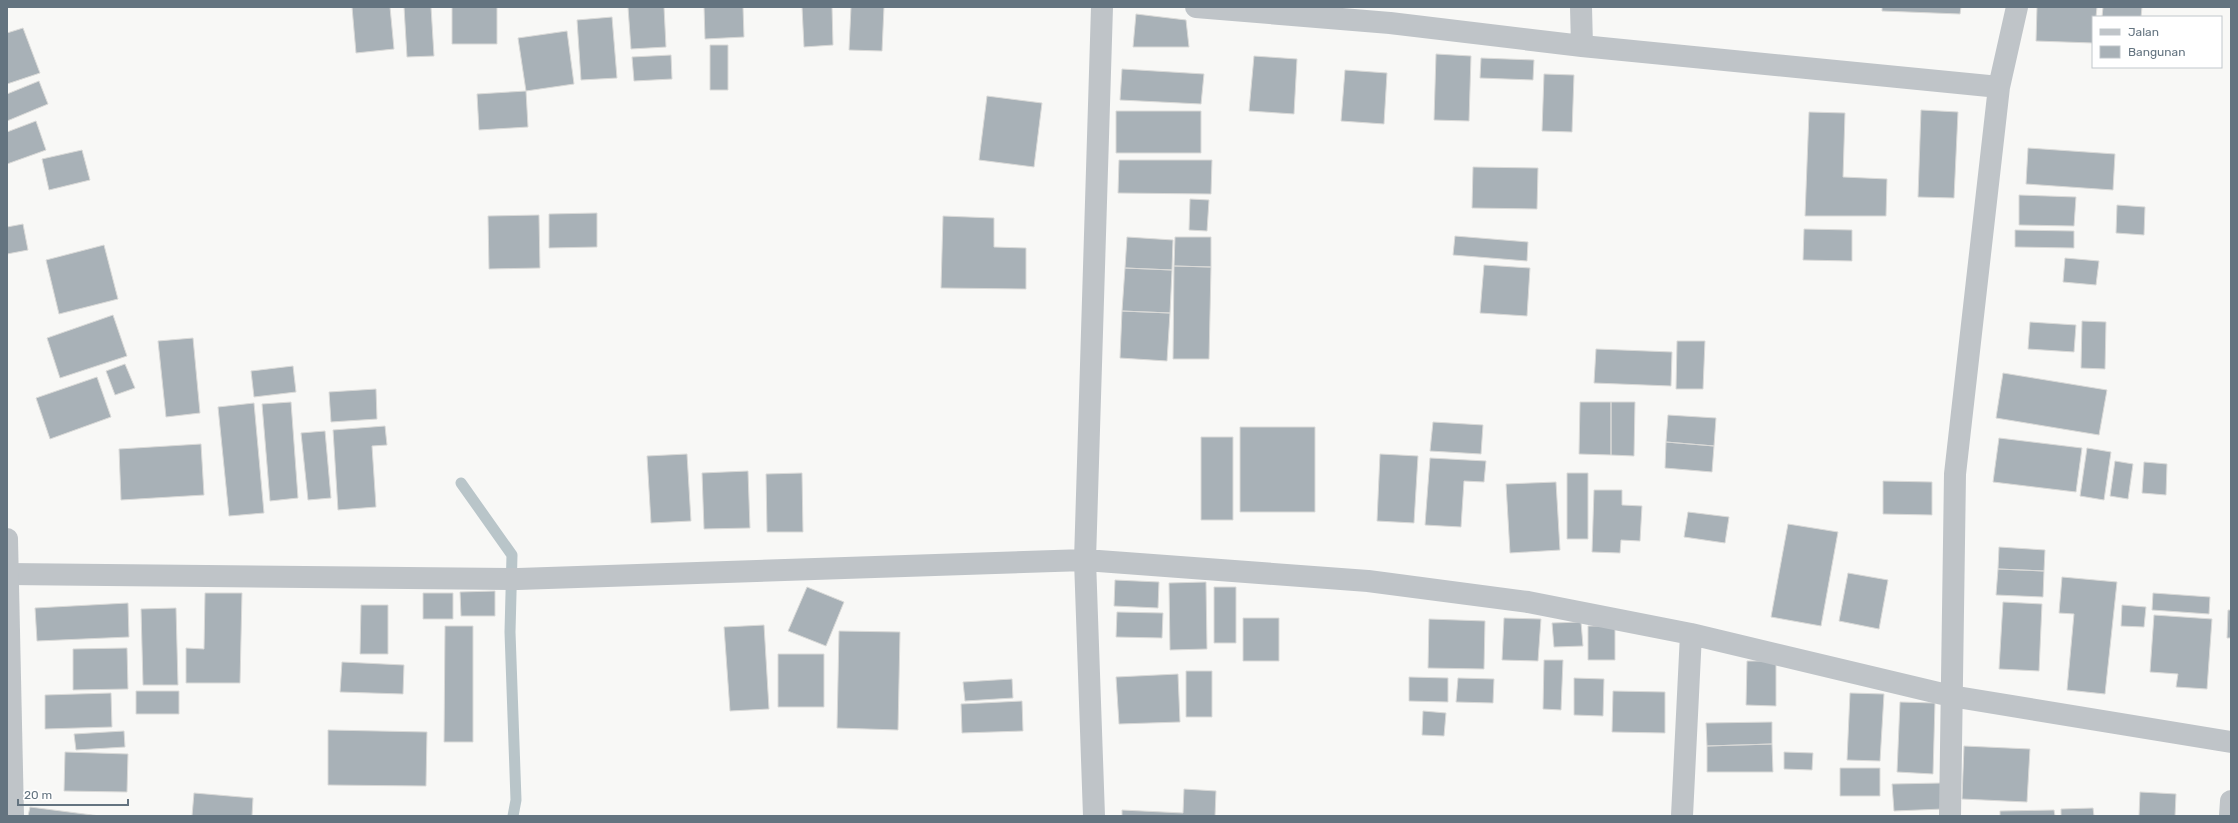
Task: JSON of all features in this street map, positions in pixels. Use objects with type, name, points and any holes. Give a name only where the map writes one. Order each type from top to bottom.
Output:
[{"type":"street","points":[[1094,816],[1085,560],[1102,7]]},
{"type":"street","points":[[1196,7],[1390,23],[1582,46],[1999,87]]},
{"type":"street","points":[[1580,7],[1582,46]]},
{"type":"street","points":[[1950,816],[1956,474],[1999,87],[2017,7]]},
{"type":"street","points":[[7,539],[14,816]]},
{"type":"street","points":[[8,575],[510,579],[1085,560],[1368,581],[1528,602],[1691,634],[1951,696],[2231,742]]},
{"type":"street","points":[[1682,816],[1691,634]]},
{"type":"street","points":[[2230,816],[2231,801]]},
{"type":"building","points":[[352,7],[390,7],[394,49],[356,53]]},
{"type":"building","points":[[404,7],[431,7],[434,56],[407,57]]},
{"type":"building","points":[[452,7],[497,7],[497,44],[452,44]]},
{"type":"building","points":[[628,7],[664,7],[666,47],[631,49]]},
{"type":"building","points":[[704,7],[743,7],[744,37],[705,39]]},
{"type":"building","points":[[802,7],[832,7],[833,45],[804,47]]},
{"type":"building","points":[[851,7],[884,7],[882,51],[849,50]]},
{"type":"building","points":[[1882,7],[1961,7],[1960,14],[1882,11]]},
{"type":"building","points":[[2037,7],[2097,7],[2096,16],[2092,16],[2092,43],[2036,41]]},
{"type":"building","points":[[2103,7],[2142,7],[2141,16],[2102,16]]},
{"type":"building","points":[[1136,14],[1186,20],[1189,47],[1133,47]]},
{"type":"building","points":[[612,17],[617,78],[581,80],[577,20]]},
{"type":"building","points":[[23,28],[40,73],[7,84],[7,33]]},
{"type":"building","points":[[567,31],[574,84],[526,91],[518,38]]},
{"type":"building","points":[[710,45],[728,45],[728,90],[710,90]]},
{"type":"building","points":[[1436,54],[1471,56],[1469,121],[1434,120]]},
{"type":"building","points":[[671,55],[672,79],[634,81],[632,57]]},
{"type":"building","points":[[1254,56],[1297,59],[1294,114],[1249,111]]},
{"type":"building","points":[[1481,58],[1534,60],[1533,80],[1480,78]]},
{"type":"building","points":[[1122,69],[1204,74],[1201,104],[1120,100]]},
{"type":"building","points":[[1345,70],[1387,73],[1384,124],[1341,121]]},
{"type":"building","points":[[1544,74],[1574,75],[1572,132],[1542,131]]},
{"type":"building","points":[[39,81],[48,104],[7,121],[7,94]]},
{"type":"building","points":[[526,91],[528,127],[479,130],[477,94]]},
{"type":"building","points":[[987,96],[1042,103],[1034,167],[979,160]]},
{"type":"building","points":[[1921,110],[1958,112],[1954,198],[1918,197]]},
{"type":"building","points":[[1116,111],[1201,111],[1201,153],[1116,153]]},
{"type":"building","points":[[1809,112],[1845,113],[1843,177],[1887,179],[1886,216],[1805,216]]},
{"type":"building","points":[[36,121],[46,150],[7,164],[7,132]]},
{"type":"building","points":[[2028,148],[2115,154],[2113,190],[2026,184]]},
{"type":"building","points":[[82,150],[90,180],[49,190],[42,159]]},
{"type":"building","points":[[1119,160],[1212,160],[1211,194],[1118,193]]},
{"type":"building","points":[[1473,167],[1538,168],[1537,209],[1472,208]]},
{"type":"building","points":[[2019,195],[2076,197],[2074,226],[2019,225]]},
{"type":"building","points":[[1190,199],[1209,200],[1207,231],[1189,230]]},
{"type":"building","points":[[2117,205],[2145,207],[2144,235],[2116,233]]},
{"type":"building","points":[[597,213],[597,247],[549,248],[549,214]]},
{"type":"building","points":[[539,215],[540,268],[489,269],[488,216]]},
{"type":"building","points":[[943,216],[994,218],[994,247],[1026,248],[1026,289],[941,288]]},
{"type":"building","points":[[23,224],[28,250],[7,254],[7,227]]},
{"type":"building","points":[[1804,229],[1852,230],[1852,261],[1803,260]]},
{"type":"building","points":[[2015,230],[2074,231],[2074,248],[2015,247]]},
{"type":"building","points":[[1455,236],[1528,242],[1527,261],[1453,255]]},
{"type":"building","points":[[1127,237],[1173,240],[1172,270],[1125,268]]},
{"type":"building","points":[[1175,237],[1211,237],[1211,267],[1174,266]]},
{"type":"building","points":[[104,245],[118,299],[59,314],[46,260]]},
{"type":"building","points":[[2065,258],[2099,261],[2096,285],[2063,282]]},
{"type":"building","points":[[1484,265],[1530,268],[1527,316],[1480,313]]},
{"type":"building","points":[[1174,266],[1211,267],[1209,359],[1173,359]]},
{"type":"building","points":[[1125,268],[1172,270],[1170,313],[1122,311]]},
{"type":"building","points":[[1122,311],[1170,313],[1167,361],[1120,358]]},
{"type":"building","points":[[113,315],[127,356],[60,378],[47,338]]},
{"type":"building","points":[[2082,321],[2106,322],[2105,369],[2081,368]]},
{"type":"building","points":[[2030,322],[2076,325],[2074,352],[2028,349]]},
{"type":"building","points":[[193,338],[200,413],[166,417],[158,341]]},
{"type":"building","points":[[1677,341],[1705,341],[1703,389],[1676,389]]},
{"type":"building","points":[[1596,349],[1672,352],[1671,386],[1594,383]]},
{"type":"building","points":[[125,364],[135,388],[115,395],[106,371]]},
{"type":"building","points":[[293,366],[296,392],[254,397],[251,371]]},
{"type":"building","points":[[2003,373],[2107,390],[2099,435],[1996,418]]},
{"type":"building","points":[[97,377],[111,417],[50,439],[36,398]]},
{"type":"building","points":[[376,389],[377,419],[331,422],[329,392]]},
{"type":"building","points":[[291,402],[298,498],[270,501],[262,404]]},
{"type":"building","points":[[1580,402],[1611,402],[1611,455],[1579,454]]},
{"type":"building","points":[[1611,402],[1635,402],[1634,456],[1611,455]]},
{"type":"building","points":[[254,403],[264,513],[229,516],[218,407]]},
{"type":"building","points":[[1668,415],[1716,418],[1714,446],[1666,442]]},
{"type":"building","points":[[1433,422],[1483,425],[1481,454],[1430,451]]},
{"type":"building","points":[[385,426],[387,445],[372,446],[376,507],[338,510],[333,430]]},
{"type":"building","points":[[1240,427],[1315,427],[1315,512],[1240,512]]},
{"type":"building","points":[[325,431],[331,498],[308,500],[301,433]]},
{"type":"building","points":[[1201,437],[1233,437],[1233,520],[1201,520]]},
{"type":"building","points":[[1999,438],[2082,448],[2076,492],[1993,482]]},
{"type":"building","points":[[1666,442],[1714,446],[1712,472],[1665,468]]},
{"type":"building","points":[[201,444],[204,495],[121,500],[119,449]]},
{"type":"building","points":[[2087,448],[2111,452],[2104,500],[2080,496]]},
{"type":"building","points":[[687,454],[691,521],[651,523],[647,456]]},
{"type":"building","points":[[1380,454],[1418,456],[1414,523],[1377,521]]},
{"type":"building","points":[[1430,458],[1486,461],[1484,482],[1464,481],[1461,527],[1425,525]]},
{"type":"building","points":[[2115,461],[2133,464],[2128,499],[2110,496]]},
{"type":"building","points":[[2144,462],[2167,464],[2166,495],[2142,493]]},
{"type":"building","points":[[748,471],[750,528],[704,529],[702,473]]},
{"type":"building","points":[[802,473],[803,532],[767,532],[766,474]]},
{"type":"building","points":[[1567,473],[1588,473],[1588,539],[1567,539]]},
{"type":"building","points":[[1883,481],[1932,482],[1932,515],[1883,514]]},
{"type":"building","points":[[1556,482],[1560,550],[1510,553],[1506,484]]},
{"type":"building","points":[[1594,490],[1622,490],[1622,505],[1642,506],[1640,541],[1621,540],[1620,553],[1592,552]]},
{"type":"building","points":[[1688,512],[1729,517],[1725,543],[1684,537]]},
{"type":"building","points":[[1788,524],[1838,532],[1821,626],[1771,617]]},
{"type":"building","points":[[1999,547],[2045,550],[2044,571],[1998,569]]},
{"type":"building","points":[[1998,569],[2044,571],[2043,597],[1996,595]]},
{"type":"building","points":[[1848,573],[1888,580],[1879,629],[1839,621]]},
{"type":"building","points":[[2062,577],[2117,582],[2105,694],[2067,690],[2074,614],[2059,613]]},
{"type":"building","points":[[1115,580],[1159,582],[1158,608],[1114,606]]},
{"type":"building","points":[[1206,582],[1207,649],[1170,650],[1169,583]]},
{"type":"building","points":[[807,587],[844,602],[826,646],[788,631]]},
{"type":"building","points":[[1214,587],[1236,587],[1236,643],[1214,643]]},
{"type":"building","points":[[495,591],[495,616],[461,616],[460,592]]},
{"type":"building","points":[[205,593],[242,593],[240,683],[186,683],[186,648],[204,649]]},
{"type":"building","points":[[423,593],[453,593],[453,619],[423,619]]},
{"type":"building","points":[[2153,593],[2210,597],[2209,614],[2152,610]]},
{"type":"building","points":[[2003,602],[2042,604],[2039,671],[1999,669]]},
{"type":"building","points":[[128,603],[129,637],[37,641],[35,608]]},
{"type":"building","points":[[361,605],[388,605],[388,654],[360,654]]},
{"type":"building","points":[[2122,605],[2146,607],[2144,627],[2121,626]]},
{"type":"building","points":[[176,608],[178,685],[143,685],[141,609]]},
{"type":"building","points":[[2228,610],[2231,610],[2231,638],[2227,638]]},
{"type":"building","points":[[1117,612],[1163,613],[1162,638],[1116,637]]},
{"type":"building","points":[[2154,615],[2212,619],[2207,689],[2176,687],[2178,674],[2150,672]]},
{"type":"building","points":[[1243,618],[1279,618],[1279,661],[1243,661]]},
{"type":"building","points":[[1504,618],[1541,619],[1538,661],[1502,660]]},
{"type":"building","points":[[1429,619],[1485,621],[1484,669],[1428,668]]},
{"type":"building","points":[[1581,622],[1583,646],[1554,647],[1552,623]]},
{"type":"building","points":[[764,625],[769,709],[730,711],[724,627]]},
{"type":"building","points":[[445,626],[473,626],[473,742],[444,742]]},
{"type":"building","points":[[1588,626],[1615,626],[1615,660],[1588,660]]},
{"type":"building","points":[[839,631],[900,632],[898,730],[837,728]]},
{"type":"building","points":[[127,648],[128,689],[73,690],[73,649]]},
{"type":"building","points":[[778,654],[824,654],[824,707],[778,707]]},
{"type":"building","points":[[1544,660],[1563,660],[1561,710],[1543,709]]},
{"type":"building","points":[[1747,661],[1776,661],[1776,706],[1746,705]]},
{"type":"building","points":[[342,662],[404,665],[403,694],[340,692]]},
{"type":"building","points":[[1186,671],[1212,671],[1212,717],[1186,717]]},
{"type":"building","points":[[1178,674],[1180,722],[1119,724],[1116,677]]},
{"type":"building","points":[[1409,677],[1448,678],[1448,702],[1409,701]]},
{"type":"building","points":[[1458,678],[1494,679],[1493,703],[1456,702]]},
{"type":"building","points":[[1574,678],[1604,679],[1603,716],[1574,715]]},
{"type":"building","points":[[1012,679],[1013,698],[965,701],[963,682]]},
{"type":"building","points":[[136,691],[179,691],[179,714],[136,714]]},
{"type":"building","points":[[1613,691],[1665,692],[1665,733],[1612,732]]},
{"type":"building","points":[[111,693],[112,727],[45,729],[45,695]]},
{"type":"building","points":[[1850,693],[1884,694],[1880,761],[1847,760]]},
{"type":"building","points":[[1022,701],[1023,731],[962,733],[961,704]]},
{"type":"building","points":[[1900,702],[1935,703],[1933,774],[1897,772]]},
{"type":"building","points":[[1423,711],[1446,713],[1444,736],[1422,735]]},
{"type":"building","points":[[1772,722],[1772,744],[1707,746],[1706,723]]},
{"type":"building","points":[[328,730],[427,732],[426,786],[328,785]]},
{"type":"building","points":[[124,731],[125,747],[76,750],[74,734]]},
{"type":"building","points":[[1772,744],[1773,772],[1707,772],[1707,746]]},
{"type":"building","points":[[1964,746],[2030,749],[2027,802],[1962,799]]},
{"type":"building","points":[[65,752],[128,754],[127,792],[64,791]]},
{"type":"building","points":[[1784,752],[1813,753],[1812,770],[1784,769]]},
{"type":"building","points":[[1840,768],[1880,768],[1880,796],[1840,796]]},
{"type":"building","points":[[1942,783],[1943,809],[1894,811],[1892,784]]},
{"type":"building","points":[[1184,789],[1216,791],[1215,816],[1122,816],[1122,810],[1183,813]]},
{"type":"building","points":[[2140,792],[2176,794],[2175,816],[2139,816]]},
{"type":"building","points":[[194,793],[253,798],[252,816],[192,816]]},
{"type":"building","points":[[30,807],[100,816],[28,816]]},
{"type":"building","points":[[2093,808],[2094,816],[2061,816],[2061,809]]},
{"type":"building","points":[[2054,810],[2055,816],[2000,816],[2000,811]]},
{"type":"waterway","points":[[461,483],[512,555],[510,632],[516,800],[513,816]]}]
